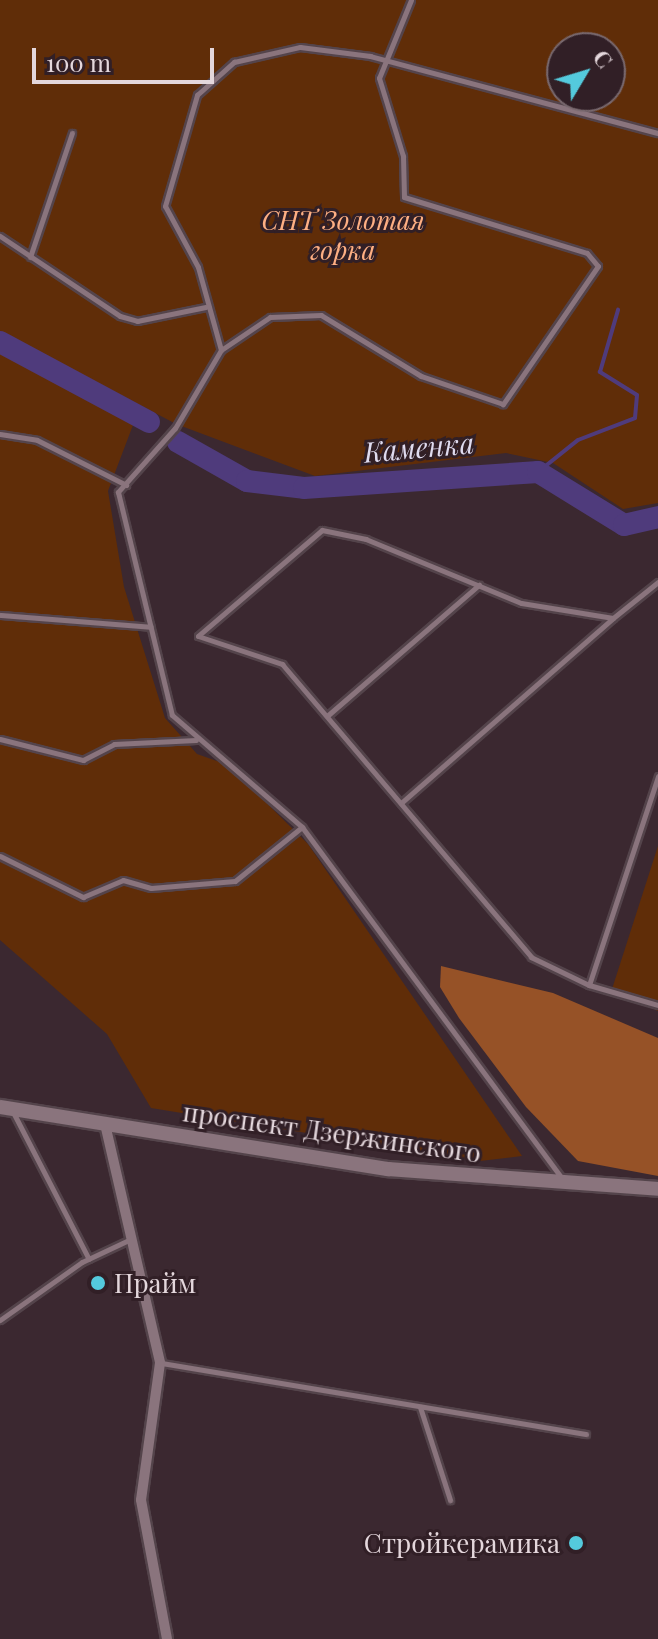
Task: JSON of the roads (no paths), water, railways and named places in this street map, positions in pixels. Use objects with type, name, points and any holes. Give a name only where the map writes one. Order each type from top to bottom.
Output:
[{"type":"street","name":"проспект Дзержинского","points":[[6,1108],[388,1169],[568,1186],[658,1189]]},
{"type":"street","points":[[105,1124],[136,1237],[160,1363],[141,1500],[167,1639]]},
{"type":"lane","points":[[411,0],[390,62],[379,78],[403,156],[409,204],[587,253],[598,266],[503,404],[421,376],[321,315],[270,317],[221,350],[175,428],[118,492],[172,715],[198,740],[234,761],[302,827],[568,1186]]},
{"type":"lane","points":[[221,350],[206,307],[198,267],[165,206],[197,95],[234,62],[275,51],[322,48],[390,62],[658,133]]},
{"type":"lane","points":[[30,257],[72,133]]},
{"type":"lane","points":[[0,236],[137,321],[206,307]]},
{"type":"lane","points":[[0,434],[37,440],[126,485]]},
{"type":"lane","points":[[613,618],[521,603],[480,585],[322,530],[198,636],[282,664],[531,957],[589,985],[658,1005]]},
{"type":"lane","points":[[401,803],[658,582]]},
{"type":"lane","points":[[327,716],[480,585]]},
{"type":"lane","points":[[0,615],[151,627]]},
{"type":"lane","points":[[0,739],[83,760],[114,744],[198,740]]},
{"type":"lane","points":[[589,985],[658,776]]},
{"type":"lane","points":[[0,856],[83,897],[123,880],[151,888],[235,881],[302,827]]},
{"type":"lane","points":[[6,1108],[89,1259]]},
{"type":"lane","points":[[0,1320],[89,1259],[136,1237]]},
{"type":"lane","points":[[160,1363],[586,1434]]},
{"type":"lane","points":[[420,1407],[450,1500]]},
{"type":"waterway","points":[[538,472],[578,440],[635,418],[637,395],[600,372],[618,310]]},
{"type":"waterway","name":"Каменка","points":[[0,342],[149,422]]},
{"type":"waterway","name":"Каменка","points":[[178,442],[247,481],[304,488],[538,472],[624,525],[658,517]]},
{"type":"place","name":"Прайм","points":[[98,1283]]},
{"type":"place","name":"Стройкерамика","points":[[576,1543]]},
{"type":"park label","name":"СНТ Золотая горка","points":[[343,235]]}]
